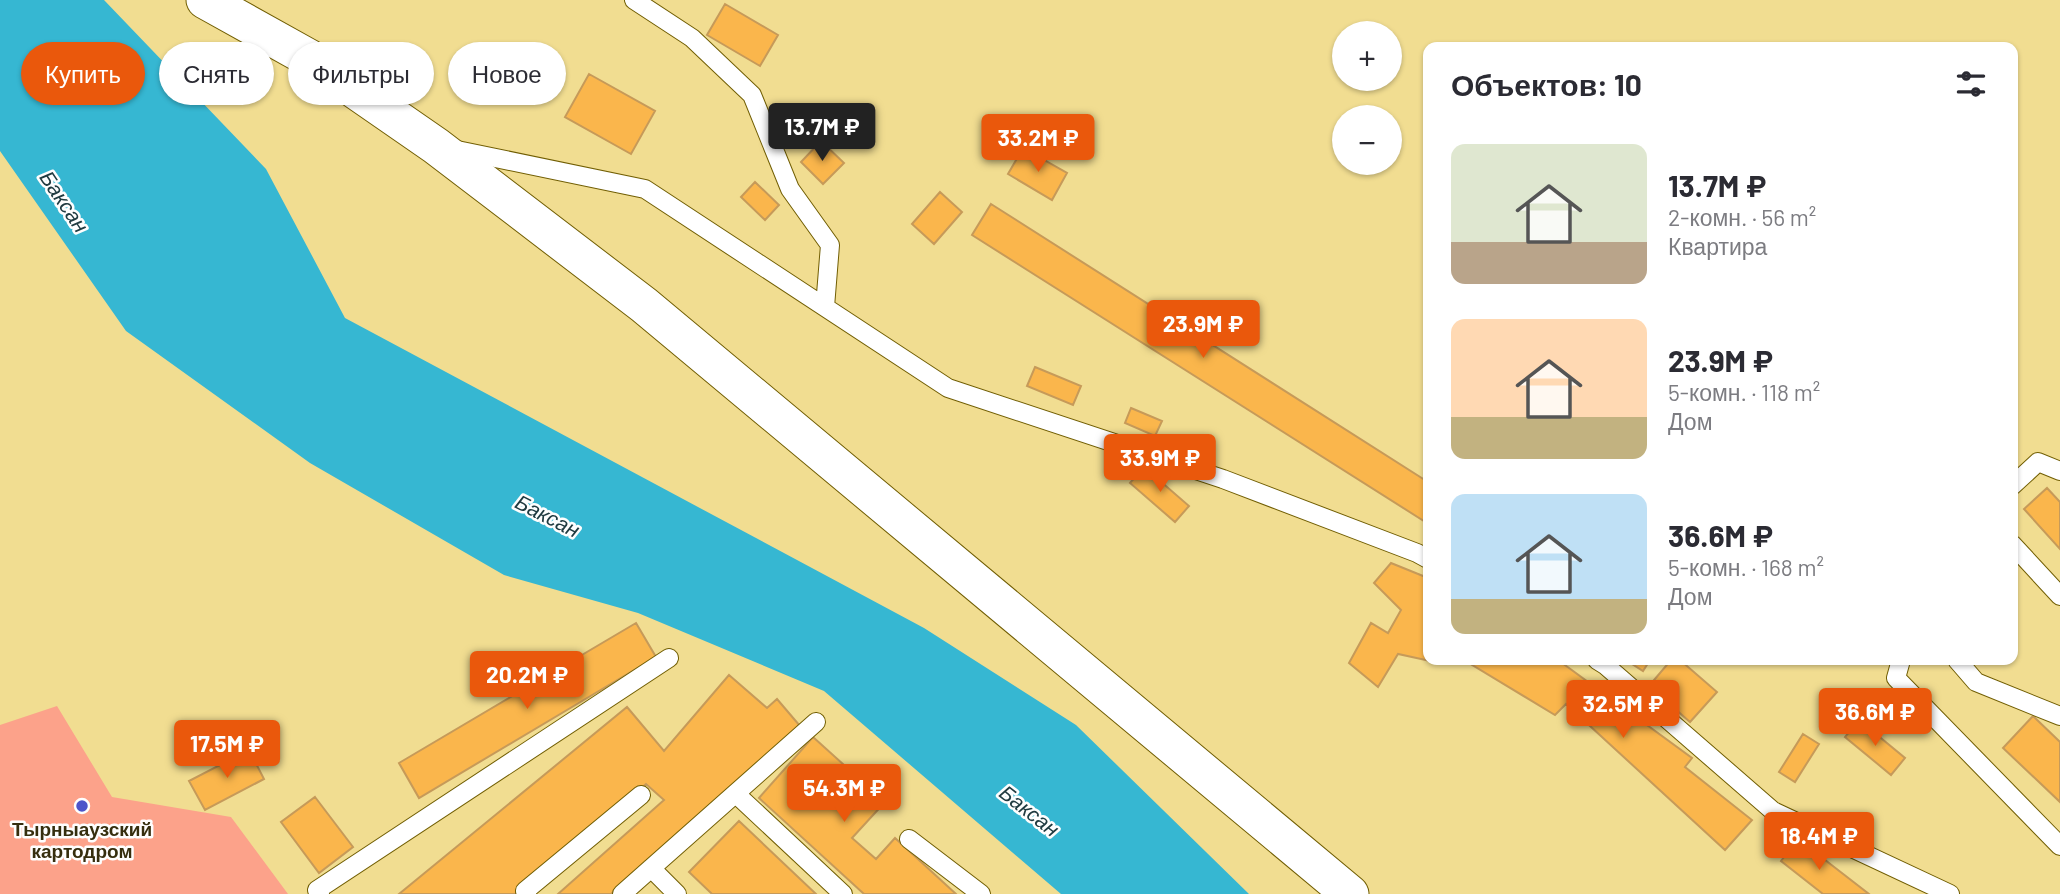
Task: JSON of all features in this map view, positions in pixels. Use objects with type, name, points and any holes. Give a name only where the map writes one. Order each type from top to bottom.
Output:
[{"type":"street","points":[[205,0],[309,58],[436,146],[644,306],[1350,894]]},
{"type":"lane","points":[[634,0],[692,38],[752,95],[790,189],[830,245],[825,307]]},
{"type":"lane","points":[[436,146],[645,189],[948,388],[1223,479],[1423,556]]},
{"type":"lane","points":[[2018,480],[2038,462],[2060,471]]},
{"type":"lane","points":[[2018,550],[2060,596]]},
{"type":"lane","points":[[320,894],[317,890],[669,658]]},
{"type":"lane","points":[[1605,665],[1773,811],[1950,894]]},
{"type":"lane","points":[[1900,665],[1896,678],[2060,846]]},
{"type":"lane","points":[[1961,665],[1976,682],[2060,716]]},
{"type":"lane","points":[[622,894],[816,722]]},
{"type":"lane","points":[[736,794],[843,894]]},
{"type":"lane","points":[[527,894],[525,891],[641,795]]},
{"type":"lane","points":[[909,839],[981,894]]},
{"type":"lane","points":[[651,868],[677,894]]},
{"type":"shaded area","name":"Тырныаузский картодром","points":[[57,706],[112,797],[231,817],[288,894],[0,894],[0,725]]},
{"type":"water","name":"Баксан","points":[[0,0],[104,0],[144,42],[21,42],[21,105],[145,105],[145,43],[159,57],[159,105],[205,105],[266,169],[345,318],[924,628],[1076,725],[1249,894],[1061,894],[824,691],[638,613],[504,575],[310,463],[126,331],[0,151]]},
{"type":"building","points":[[725,4],[778,35],[760,66],[707,35]]},
{"type":"building","points":[[589,74],[655,111],[631,154],[565,117]]},
{"type":"building","points":[[821,141],[844,163],[823,184],[801,162]]},
{"type":"building","points":[[1023,148],[1067,173],[1052,200],[1008,174]]},
{"type":"building","points":[[755,182],[779,205],[765,220],[741,197]]},
{"type":"building","points":[[940,192],[962,212],[934,244],[912,224]]},
{"type":"building","points":[[991,204],[1423,479],[1423,520],[972,235]]},
{"type":"building","points":[[1035,367],[1081,386],[1073,405],[1027,386]]},
{"type":"building","points":[[1131,408],[1162,421],[1155,436],[1125,423]]},
{"type":"building","points":[[1144,467],[1189,506],[1175,522],[1130,483]]},
{"type":"building","points":[[2047,488],[2060,502],[2060,549],[2024,509]]},
{"type":"building","points":[[1391,563],[1423,576],[1423,659],[1398,654],[1378,687],[1349,663],[1371,623],[1388,633],[1401,610],[1374,583]]},
{"type":"building","points":[[636,623],[656,657],[419,798],[399,763]]},
{"type":"building","points":[[1472,665],[1565,665],[1692,758],[1685,767],[1752,820],[1725,850],[1566,704],[1555,715]]},
{"type":"building","points":[[1634,665],[1647,665],[1643,671]]},
{"type":"building","points":[[1667,665],[1686,665],[1717,692],[1690,722],[1649,686]]},
{"type":"building","points":[[729,675],[767,708],[777,699],[800,726],[611,894],[558,894],[664,800],[646,784],[515,894],[399,894],[627,707],[664,751]]},
{"type":"building","points":[[2033,716],[2060,742],[2060,802],[2003,748]]},
{"type":"building","points":[[1859,720],[1905,758],[1891,775],[1845,737]]},
{"type":"building","points":[[1803,734],[1819,744],[1795,782],[1779,772]]},
{"type":"building","points":[[813,737],[885,802],[852,838],[876,859],[895,838],[956,894],[864,894],[759,798]]},
{"type":"building","points":[[249,750],[264,779],[205,810],[189,781]]},
{"type":"building","points":[[315,797],[353,847],[319,873],[281,822]]},
{"type":"building","points":[[739,821],[816,894],[712,894],[689,872]]},
{"type":"building","points":[[1798,839],[1869,894],[1823,894],[1781,861]]},
{"type":"place","name":"Тырныаузский картодром","points":[[82,806]]}]
